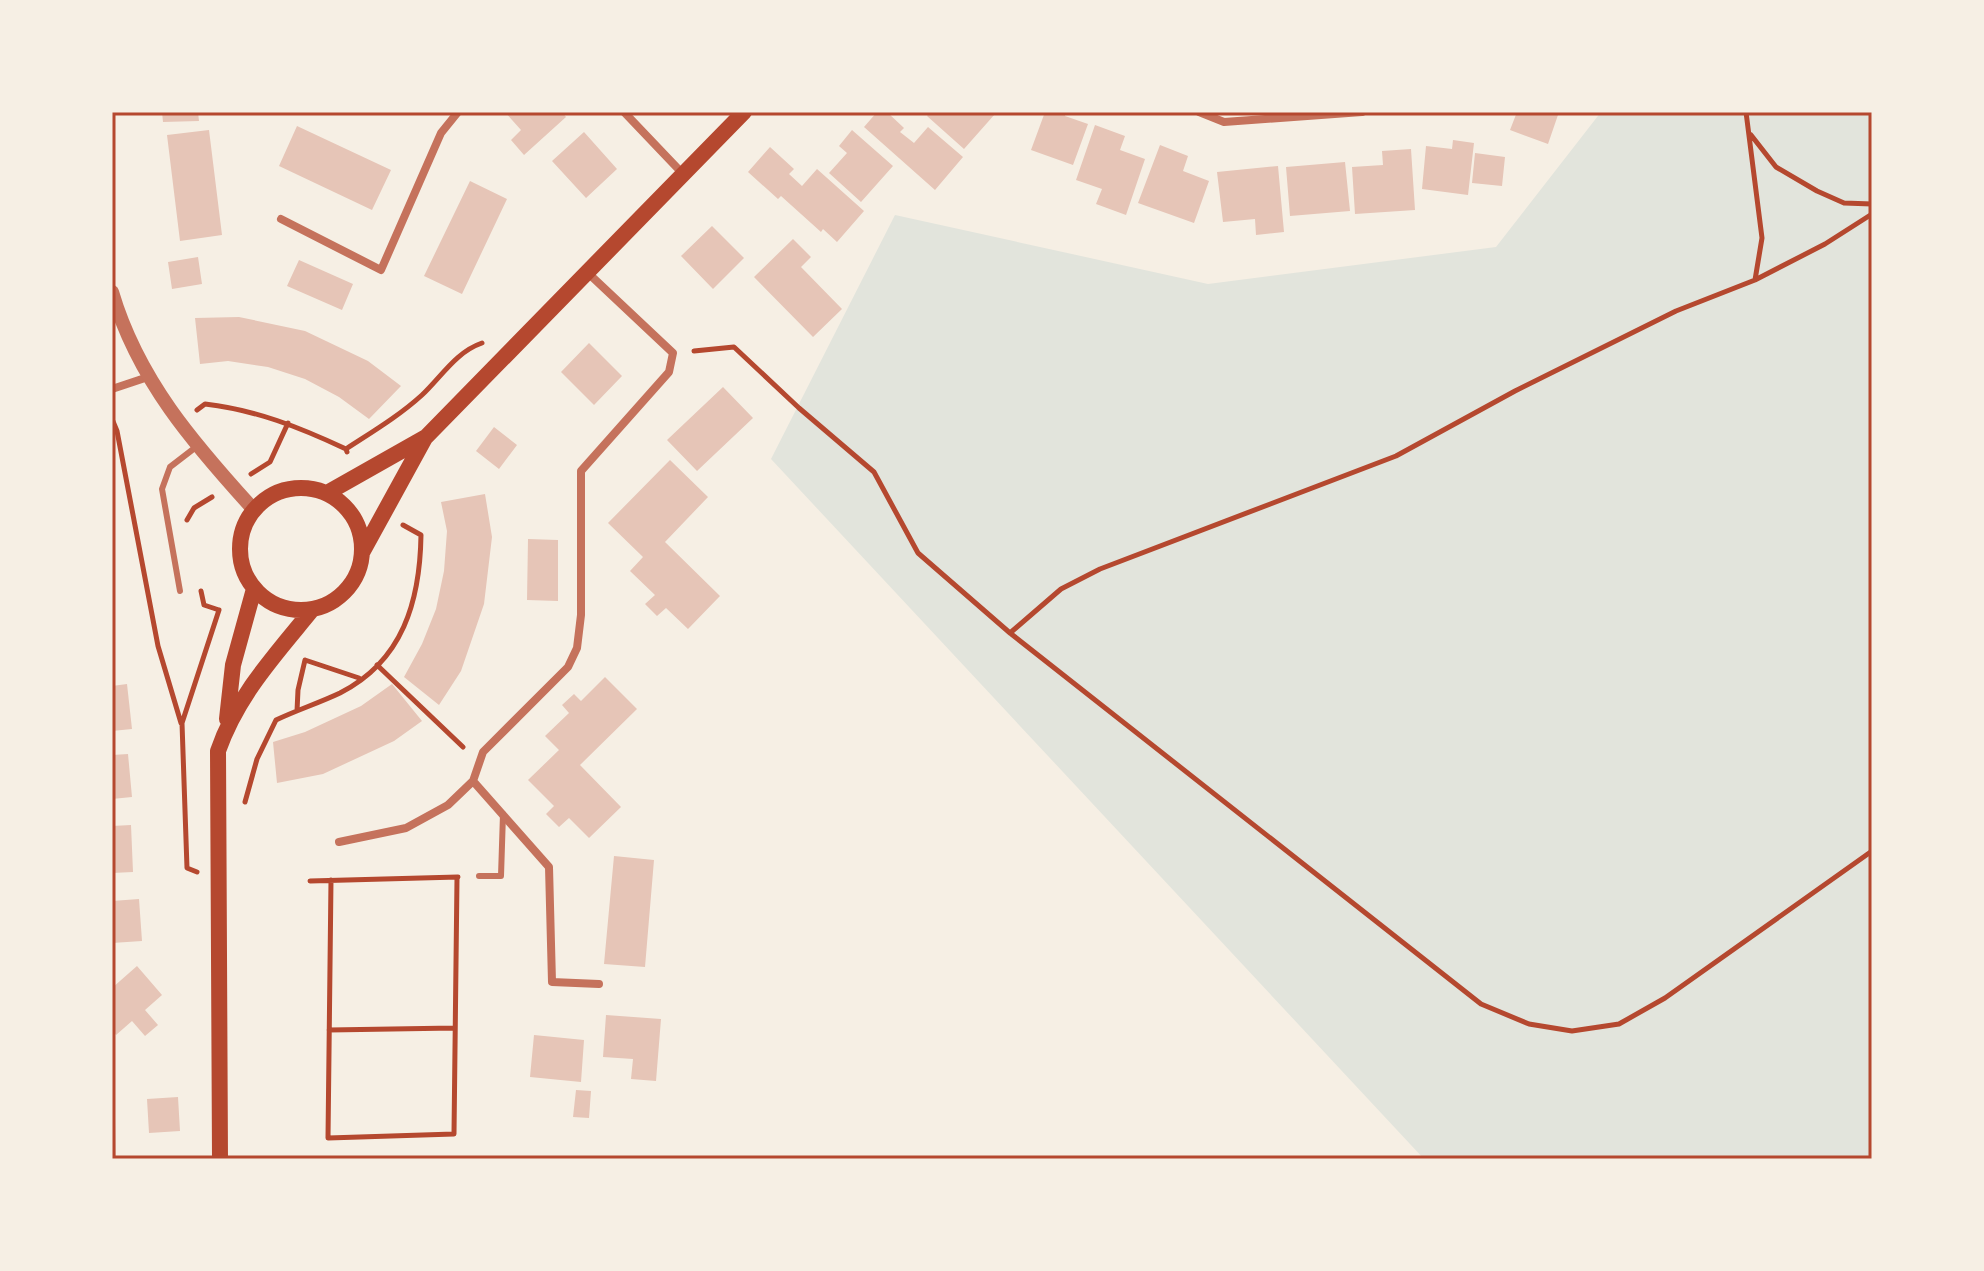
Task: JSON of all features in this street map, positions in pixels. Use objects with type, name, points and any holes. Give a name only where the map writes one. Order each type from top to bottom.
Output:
[{"type":"main road","points":[[363,551],[426,437],[744,112]]},
{"type":"main road","points":[[327,493],[426,437]]},
{"type":"main road","points":[[307,488],[327,493],[342,503],[361,533],[363,551],[359,572],[348,590],[331,604],[311,611],[290,610],[270,603],[254,589],[244,570],[240,549],[243,529],[254,510],[269,497],[288,489],[307,488]]},
{"type":"main road","points":[[220,1159],[218,751],[227,724],[233,665],[254,589]]},
{"type":"main road","points":[[227,724],[262,669],[311,611]]},
{"type":"street","points":[[281,219],[381,270],[441,133],[458,112]]},
{"type":"street","points":[[624,112],[685,175]]},
{"type":"street","points":[[1199,112],[1224,122],[1362,112]]},
{"type":"street","points":[[339,842],[406,828],[448,805],[473,781],[483,752],[568,667],[577,648],[581,615],[581,471],[669,372],[673,353],[588,273]]},
{"type":"street","points":[[112,292],[148,377],[196,447],[254,510]]},
{"type":"street","points":[[112,389],[148,377]]},
{"type":"street","points":[[473,781],[549,867],[552,982],[599,984]]},
{"type":"lane","points":[[180,591],[162,489],[170,467],[196,447]]},
{"type":"lane","points":[[479,876],[501,876],[503,814]]},
{"type":"path","points":[[1746,112],[1762,238],[1755,280]]},
{"type":"path","points":[[1750,135],[1776,167],[1817,191],[1844,203],[1872,204]]},
{"type":"path","points":[[1010,633],[1061,589],[1100,569],[1396,456],[1515,391],[1649,324],[1755,280],[1825,244],[1872,214]]},
{"type":"path","points":[[346,449],[421,396],[466,349],[489,340],[503,359]]},
{"type":"path","points":[[673,353],[734,347],[874,472],[918,553],[1010,633],[1481,1004],[1529,1024],[1572,1031],[1619,1024],[1665,998],[1872,851]]},
{"type":"path","points":[[179,422],[205,404],[241,409],[288,423],[346,449],[351,463]]},
{"type":"path","points":[[112,419],[117,431],[158,646],[182,723]]},
{"type":"path","points":[[185,523],[194,508],[270,462],[288,423]]},
{"type":"path","points":[[241,814],[257,759],[276,720],[342,692],[377,665],[400,639],[412,610],[421,571],[421,535],[402,525]]},
{"type":"path","points":[[198,578],[204,605],[228,613]]},
{"type":"path","points":[[297,711],[305,660],[360,679]]},
{"type":"path","points":[[377,665],[480,764]]},
{"type":"path","points":[[310,881],[479,876]]},
{"type":"path","points":[[331,880],[328,1138],[454,1134],[457,877]]},
{"type":"path","points":[[329,1030],[455,1028]]},
{"type":"shaded area","points":[[1601,112],[1872,112],[1872,1159],[1424,1159],[771,459],[895,215],[1208,284],[1496,247]]},
{"type":"building","points":[[162,112],[198,112],[199,121],[163,122]]},
{"type":"building","points":[[505,112],[562,112],[566,117],[524,155],[511,140],[521,130]]},
{"type":"building","points":[[877,112],[887,112],[904,128],[900,132],[914,143],[928,127],[963,157],[935,190],[864,127]]},
{"type":"building","points":[[930,112],[995,114],[964,149],[927,116]]},
{"type":"building","points":[[1045,112],[1066,112],[1065,116],[1088,124],[1073,165],[1031,150]]},
{"type":"building","points":[[1517,112],[1559,112],[1548,144],[1510,130]]},
{"type":"building","points":[[1095,125],[1125,136],[1120,150],[1145,159],[1126,215],[1096,204],[1102,189],[1076,180]]},
{"type":"building","points":[[297,126],[391,170],[372,210],[279,166]]},
{"type":"building","points":[[209,130],[222,235],[180,241],[167,135]]},
{"type":"building","points":[[852,130],[893,166],[861,202],[829,173],[847,153],[839,146]]},
{"type":"building","points":[[584,132],[617,169],[586,198],[552,161]]},
{"type":"building","points":[[1453,140],[1474,143],[1468,195],[1422,189],[1426,146],[1452,149]]},
{"type":"building","points":[[1160,145],[1188,156],[1183,171],[1209,181],[1194,223],[1138,203]]},
{"type":"building","points":[[770,147],[794,169],[789,174],[802,186],[817,169],[864,211],[837,242],[823,229],[821,232],[781,196],[778,199],[748,172]]},
{"type":"building","points":[[1411,149],[1415,210],[1355,214],[1352,167],[1383,165],[1382,151]]},
{"type":"building","points":[[1475,153],[1505,157],[1502,186],[1472,183]]},
{"type":"building","points":[[1345,162],[1350,211],[1290,216],[1286,167]]},
{"type":"building","points":[[1278,166],[1284,232],[1256,235],[1255,219],[1223,222],[1217,172]]},
{"type":"building","points":[[470,181],[507,199],[462,294],[424,276]]},
{"type":"building","points":[[712,226],[744,258],[713,289],[681,256]]},
{"type":"building","points":[[793,239],[811,257],[801,267],[842,309],[813,337],[754,277]]},
{"type":"building","points":[[198,257],[202,284],[172,289],[168,262]]},
{"type":"building","points":[[299,260],[353,284],[342,310],[287,286]]},
{"type":"building","points":[[239,317],[305,331],[368,361],[401,386],[369,419],[339,397],[305,379],[268,367],[228,361],[200,364],[195,318]]},
{"type":"building","points":[[589,343],[622,376],[594,405],[561,372]]},
{"type":"building","points":[[723,387],[753,418],[697,471],[667,440]]},
{"type":"building","points":[[494,427],[517,445],[499,469],[476,451]]},
{"type":"building","points":[[670,460],[708,497],[665,542],[720,596],[688,629],[666,608],[657,616],[645,604],[655,595],[630,571],[643,557],[608,523]]},
{"type":"building","points":[[485,494],[492,537],[484,604],[461,671],[439,705],[404,677],[436,609],[444,571],[447,531],[441,502]]},
{"type":"building","points":[[528,539],[558,540],[558,601],[527,600]]},
{"type":"building","points":[[605,677],[637,709],[580,765],[621,807],[589,838],[569,818],[559,827],[546,814],[554,806],[528,780],[559,750],[545,736],[569,713],[562,705],[574,694],[581,701]]},
{"type":"building","points":[[127,684],[132,729],[112,731],[112,686]]},
{"type":"building","points":[[392,684],[422,721],[394,741],[323,774],[277,783],[273,742],[305,732],[361,706]]},
{"type":"building","points":[[128,754],[132,797],[112,799],[112,755]]},
{"type":"building","points":[[131,825],[133,872],[112,873],[112,826]]},
{"type":"building","points":[[614,856],[654,860],[645,967],[604,964]]},
{"type":"building","points":[[139,899],[142,941],[112,943],[112,901]]},
{"type":"building","points":[[137,966],[162,995],[145,1010],[158,1025],[145,1036],[132,1021],[116,1035],[112,1030],[112,988]]},
{"type":"building","points":[[606,1015],[661,1019],[656,1081],[631,1079],[633,1059],[603,1057]]},
{"type":"building","points":[[534,1035],[584,1040],[581,1082],[530,1077]]},
{"type":"building","points":[[576,1090],[591,1091],[589,1118],[573,1117]]},
{"type":"building","points":[[178,1097],[180,1131],[149,1133],[147,1099]]},
{"type":"building","points":[[112,1118],[115,1118],[116,1159],[112,1159]]}]
